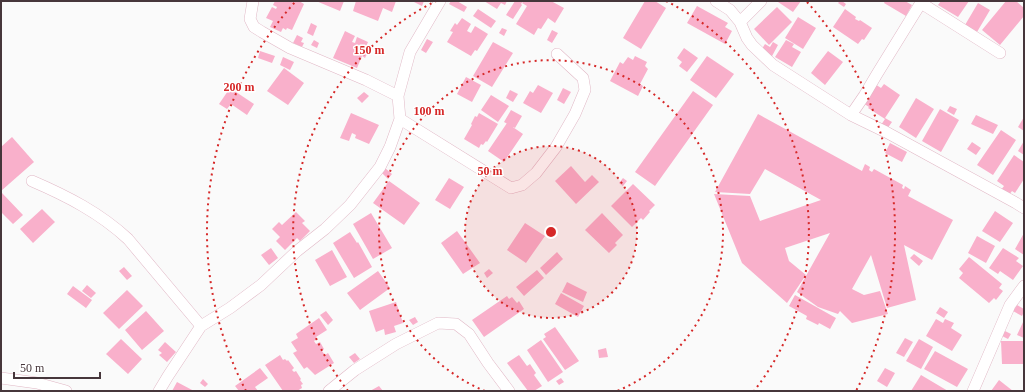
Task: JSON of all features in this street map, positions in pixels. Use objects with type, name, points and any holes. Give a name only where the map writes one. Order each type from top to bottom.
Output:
[{"type":"street","points":[[253,1],[250,18],[254,27],[290,48],[359,77],[398,96]]},
{"type":"street","points":[[159,391],[201,326],[230,308],[261,285],[297,251],[325,229],[350,205],[380,167],[390,147],[400,118],[398,96],[410,52],[440,1]]},
{"type":"street","points":[[716,1],[730,10],[740,22],[752,45],[773,65],[851,115],[886,132],[1016,202],[1024,208]]},
{"type":"street","points":[[740,22],[761,1]]},
{"type":"street","points":[[851,115],[922,2],[1000,53]]},
{"type":"street","points":[[400,118],[511,188],[522,185],[536,173],[556,147],[575,114],[585,90],[583,78],[557,54]]},
{"type":"street","points":[[32,181],[71,199],[114,226],[128,239],[201,326]]},
{"type":"street","points":[[973,391],[1010,305],[1024,286]]},
{"type":"street","points":[[329,391],[355,370],[396,344],[438,323],[456,324],[469,334],[509,391]]},
{"type":"street","points":[[1,378],[37,383],[66,391]]},
{"type":"building","points":[[275,1],[299,1],[304,4],[292,30],[287,28],[286,30],[283,28],[281,32],[270,27],[273,21],[266,18],[272,7],[276,9],[277,7],[273,5]]},
{"type":"building","points":[[316,1],[344,1],[340,11]]},
{"type":"building","points":[[356,1],[396,1],[392,12],[383,8],[378,21],[353,11]]},
{"type":"building","points":[[424,1],[422,6],[414,2]]},
{"type":"building","points":[[451,1],[457,1],[467,7],[464,12],[449,4]]},
{"type":"building","points":[[484,1],[507,1],[505,5],[501,3],[497,9]]},
{"type":"building","points":[[515,1],[523,1],[513,19],[506,15]]},
{"type":"building","points":[[524,1],[551,1],[564,8],[555,23],[548,18],[541,29],[538,28],[534,35],[516,24],[527,6],[522,3]]},
{"type":"building","points":[[645,1],[655,1],[666,8],[641,49],[623,38]]},
{"type":"building","points":[[801,1],[793,12],[778,2]]},
{"type":"building","points":[[840,1],[846,4],[844,7],[838,3]]},
{"type":"building","points":[[885,1],[905,1],[912,5],[906,16],[884,3]]},
{"type":"building","points":[[941,1],[969,1],[958,17],[938,5]]},
{"type":"building","points":[[1006,1],[1016,1],[1024,8],[1024,16],[1000,45],[982,30]]},
{"type":"building","points":[[978,3],[990,10],[977,32],[965,25]]},
{"type":"building","points":[[697,6],[728,23],[725,27],[732,31],[725,44],[687,23]]},
{"type":"building","points":[[777,7],[792,22],[769,45],[754,29]]},
{"type":"building","points":[[478,9],[496,21],[491,28],[473,16]]},
{"type":"building","points":[[845,9],[856,17],[855,19],[860,20],[872,28],[864,40],[862,39],[858,44],[833,27]]},
{"type":"building","points":[[798,17],[816,28],[803,49],[785,38]]},
{"type":"building","points":[[462,18],[471,24],[467,31],[471,33],[475,26],[488,34],[477,51],[475,50],[471,56],[447,42],[453,32],[450,31],[455,23],[457,25]]},
{"type":"building","points":[[311,23],[317,26],[313,36],[307,33]]},
{"type":"building","points":[[502,28],[507,30],[504,36],[499,33]]},
{"type":"building","points":[[552,30],[558,33],[552,43],[547,40]]},
{"type":"building","points":[[345,31],[355,36],[352,42],[355,43],[357,37],[368,42],[365,49],[369,50],[365,58],[362,56],[357,68],[333,58]]},
{"type":"building","points":[[297,35],[303,38],[301,42],[304,43],[302,47],[293,43]]},
{"type":"building","points":[[427,39],[433,42],[426,53],[421,50]]},
{"type":"building","points":[[314,40],[319,43],[317,48],[311,45]]},
{"type":"building","points":[[786,40],[794,44],[792,47],[801,52],[792,67],[775,57]]},
{"type":"building","points":[[493,42],[513,53],[492,87],[473,76]]},
{"type":"building","points":[[773,42],[778,45],[771,58],[760,52],[765,44],[770,47]]},
{"type":"building","points":[[684,48],[698,58],[687,72],[679,66],[682,62],[677,58]]},
{"type":"building","points":[[260,51],[275,56],[272,63],[258,58]]},
{"type":"building","points":[[828,51],[843,62],[825,85],[811,73]]},
{"type":"building","points":[[635,56],[647,62],[645,66],[648,69],[640,84],[643,86],[638,96],[610,81],[620,62],[623,64],[628,57],[633,60]]},
{"type":"building","points":[[707,56],[734,74],[716,98],[690,80]]},
{"type":"building","points":[[283,57],[294,62],[290,70],[280,65]]},
{"type":"building","points":[[284,68],[304,83],[288,105],[267,91]]},
{"type":"building","points":[[466,77],[481,85],[472,102],[457,94]]},
{"type":"building","points":[[875,84],[881,88],[884,84],[900,95],[885,118],[892,122],[887,129],[881,125],[885,119],[863,103]]},
{"type":"building","points":[[538,85],[553,93],[541,113],[523,103],[530,91],[533,93]]},
{"type":"building","points":[[230,88],[254,104],[247,115],[231,104],[227,109],[219,104]]},
{"type":"building","points":[[563,88],[571,92],[564,104],[557,100]]},
{"type":"building","points":[[510,90],[518,94],[513,102],[506,98]]},
{"type":"building","points":[[693,91],[713,105],[655,186],[635,172]]},
{"type":"building","points":[[364,92],[369,96],[362,103],[357,98]]},
{"type":"building","points":[[491,95],[509,106],[498,122],[481,110]]},
{"type":"building","points":[[916,98],[934,109],[916,138],[899,127]]},
{"type":"building","points":[[950,106],[957,109],[954,115],[947,111]]},
{"type":"building","points":[[940,109],[959,120],[941,152],[922,141]]},
{"type":"building","points":[[511,110],[522,116],[515,128],[504,122]]},
{"type":"building","points":[[351,113],[379,125],[369,144],[355,138],[356,135],[352,133],[349,141],[340,138]]},
{"type":"building","points":[[479,113],[498,124],[487,142],[486,141],[483,145],[481,144],[479,148],[464,139],[475,116],[477,117]]},
{"type":"building","points":[[758,114],[862,171],[865,164],[870,167],[869,170],[872,172],[874,169],[903,185],[902,188],[904,189],[905,186],[911,190],[908,196],[953,220],[932,260],[904,245],[916,300],[887,308],[871,255],[852,289],[864,295],[880,291],[888,314],[852,323],[840,311],[838,314],[818,307],[797,292],[830,233],[785,248],[789,261],[806,275],[787,303],[742,263],[714,194],[750,196],[760,221],[821,200],[765,169],[750,194],[715,192]]},
{"type":"building","points":[[976,115],[998,125],[993,134],[971,124]]},
{"type":"building","points":[[1024,117],[1024,131],[1018,127]]},
{"type":"building","points":[[507,123],[523,134],[504,162],[488,151]]},
{"type":"building","points":[[1001,130],[1016,140],[993,175],[977,165]]},
{"type":"building","points":[[12,137],[34,162],[1,191],[1,147]]},
{"type":"building","points":[[1024,141],[1024,155],[1018,151]]},
{"type":"building","points":[[972,142],[981,148],[976,155],[967,149]]},
{"type":"building","points":[[890,143],[907,152],[902,162],[885,153]]},
{"type":"building","points":[[1014,155],[1024,162],[1024,179],[1015,193],[1012,191],[1009,195],[1001,190],[1004,186],[997,181]]},
{"type":"building","points":[[571,166],[585,182],[592,175],[599,182],[576,204],[555,181]]},
{"type":"building","points":[[385,168],[392,174],[388,179],[381,172]]},
{"type":"building","points":[[449,178],[464,187],[450,209],[435,200]]},
{"type":"building","points":[[623,178],[627,181],[623,186],[619,183]]},
{"type":"building","points":[[389,181],[420,203],[404,225],[373,203]]},
{"type":"building","points":[[633,184],[655,205],[643,220],[641,218],[632,227],[611,206]]},
{"type":"building","points":[[2,193],[23,215],[13,224],[1,212]]},
{"type":"building","points":[[42,209],[55,222],[33,243],[20,229]]},
{"type":"building","points":[[995,211],[1013,223],[1000,242],[982,231]]},
{"type":"building","points":[[296,212],[305,221],[302,223],[310,231],[300,241],[297,238],[285,250],[276,241],[280,237],[272,229],[279,222],[282,225]]},
{"type":"building","points":[[371,213],[392,248],[373,259],[353,224]]},
{"type":"building","points":[[602,213],[623,235],[615,243],[617,245],[609,253],[585,230]]},
{"type":"building","points":[[525,223],[545,236],[526,263],[507,250]]},
{"type":"building","points":[[457,231],[480,263],[463,274],[441,243]]},
{"type":"building","points":[[350,232],[357,243],[358,242],[372,267],[354,278],[333,243]]},
{"type":"building","points":[[1024,233],[1024,255],[1015,249]]},
{"type":"building","points":[[977,236],[995,246],[986,263],[968,253]]},
{"type":"building","points":[[271,248],[278,258],[269,265],[261,255]]},
{"type":"building","points":[[1003,248],[1019,258],[1016,261],[1023,266],[1013,280],[1000,271],[998,274],[989,268]]},
{"type":"building","points":[[332,250],[347,277],[330,286],[315,260]]},
{"type":"building","points":[[557,252],[563,259],[546,275],[540,268]]},
{"type":"building","points":[[914,254],[923,261],[919,266],[910,258]]},
{"type":"building","points":[[969,257],[1002,284],[999,288],[1003,291],[996,300],[994,298],[989,303],[959,278],[963,273],[959,269]]},
{"type":"building","points":[[124,267],[132,276],[127,280],[119,271]]},
{"type":"building","points":[[489,269],[493,273],[487,278],[484,273]]},
{"type":"building","points":[[537,270],[544,278],[524,296],[516,287]]},
{"type":"building","points":[[378,271],[390,288],[360,310],[347,293]]},
{"type":"building","points":[[567,282],[587,292],[583,302],[562,292]]},
{"type":"building","points":[[87,285],[96,293],[91,298],[82,291]]},
{"type":"building","points":[[73,286],[92,300],[86,308],[67,294]]},
{"type":"building","points":[[127,290],[143,306],[119,329],[103,313]]},
{"type":"building","points":[[561,293],[584,306],[578,317],[555,304]]},
{"type":"building","points":[[795,295],[836,318],[830,329],[819,323],[818,325],[806,319],[807,316],[789,306]]},
{"type":"building","points":[[507,296],[509,299],[512,297],[517,303],[519,301],[524,309],[484,337],[472,320]]},
{"type":"building","points":[[396,302],[403,323],[394,326],[396,332],[385,335],[384,329],[376,332],[369,311]]},
{"type":"building","points":[[1017,305],[1024,309],[1022,316],[1013,311]]},
{"type":"building","points":[[940,307],[948,312],[944,318],[936,313]]},
{"type":"building","points":[[146,311],[164,331],[142,350],[125,330]]},
{"type":"building","points":[[326,311],[333,320],[328,325],[320,315]]},
{"type":"building","points":[[415,317],[418,322],[413,325],[409,320]]},
{"type":"building","points":[[319,318],[327,330],[316,337],[317,339],[314,341],[316,344],[320,342],[324,349],[322,351],[325,355],[328,353],[334,363],[315,375],[307,367],[304,369],[293,353],[297,351],[291,342],[298,338],[296,334]]},
{"type":"building","points":[[936,319],[943,323],[945,319],[954,323],[951,328],[962,335],[952,351],[926,336]]},
{"type":"building","points":[[1024,320],[1024,338],[1017,335]]},
{"type":"building","points":[[555,327],[579,361],[565,370],[543,339],[546,337],[544,334]]},
{"type":"building","points":[[1003,330],[1011,334],[1008,339],[1000,335]]},
{"type":"building","points":[[905,338],[913,342],[904,357],[896,353]]},
{"type":"building","points":[[121,339],[142,359],[128,374],[106,354]]},
{"type":"building","points":[[919,339],[933,347],[921,369],[906,361]]},
{"type":"building","points":[[541,340],[563,372],[548,382],[527,350]]},
{"type":"building","points":[[1001,341],[1024,341],[1024,364],[1002,364]]},
{"type":"building","points":[[165,342],[176,352],[167,362],[159,355],[162,353],[158,350]]},
{"type":"building","points":[[606,348],[608,357],[599,358],[598,350]]},
{"type":"building","points":[[935,351],[968,369],[957,387],[924,369]]},
{"type":"building","points":[[355,353],[360,359],[354,363],[349,357]]},
{"type":"building","points":[[280,355],[283,360],[288,360],[294,368],[292,370],[294,372],[296,371],[301,379],[300,380],[303,384],[301,385],[302,388],[297,391],[283,391],[265,365]]},
{"type":"building","points":[[519,355],[527,366],[530,364],[536,373],[534,375],[542,386],[534,391],[528,391],[507,363]]},
{"type":"building","points":[[260,368],[268,378],[255,387],[258,391],[239,391],[235,386]]},
{"type":"building","points":[[885,368],[895,373],[887,387],[877,381]]},
{"type":"building","points":[[921,375],[948,391],[911,391]]},
{"type":"building","points":[[561,378],[564,382],[559,385],[556,381]]},
{"type":"building","points":[[203,379],[208,384],[205,387],[200,383]]},
{"type":"building","points":[[999,380],[1013,391],[991,391]]},
{"type":"building","points":[[177,382],[194,391],[172,391]]},
{"type":"building","points":[[379,386],[383,391],[370,391]]}]
